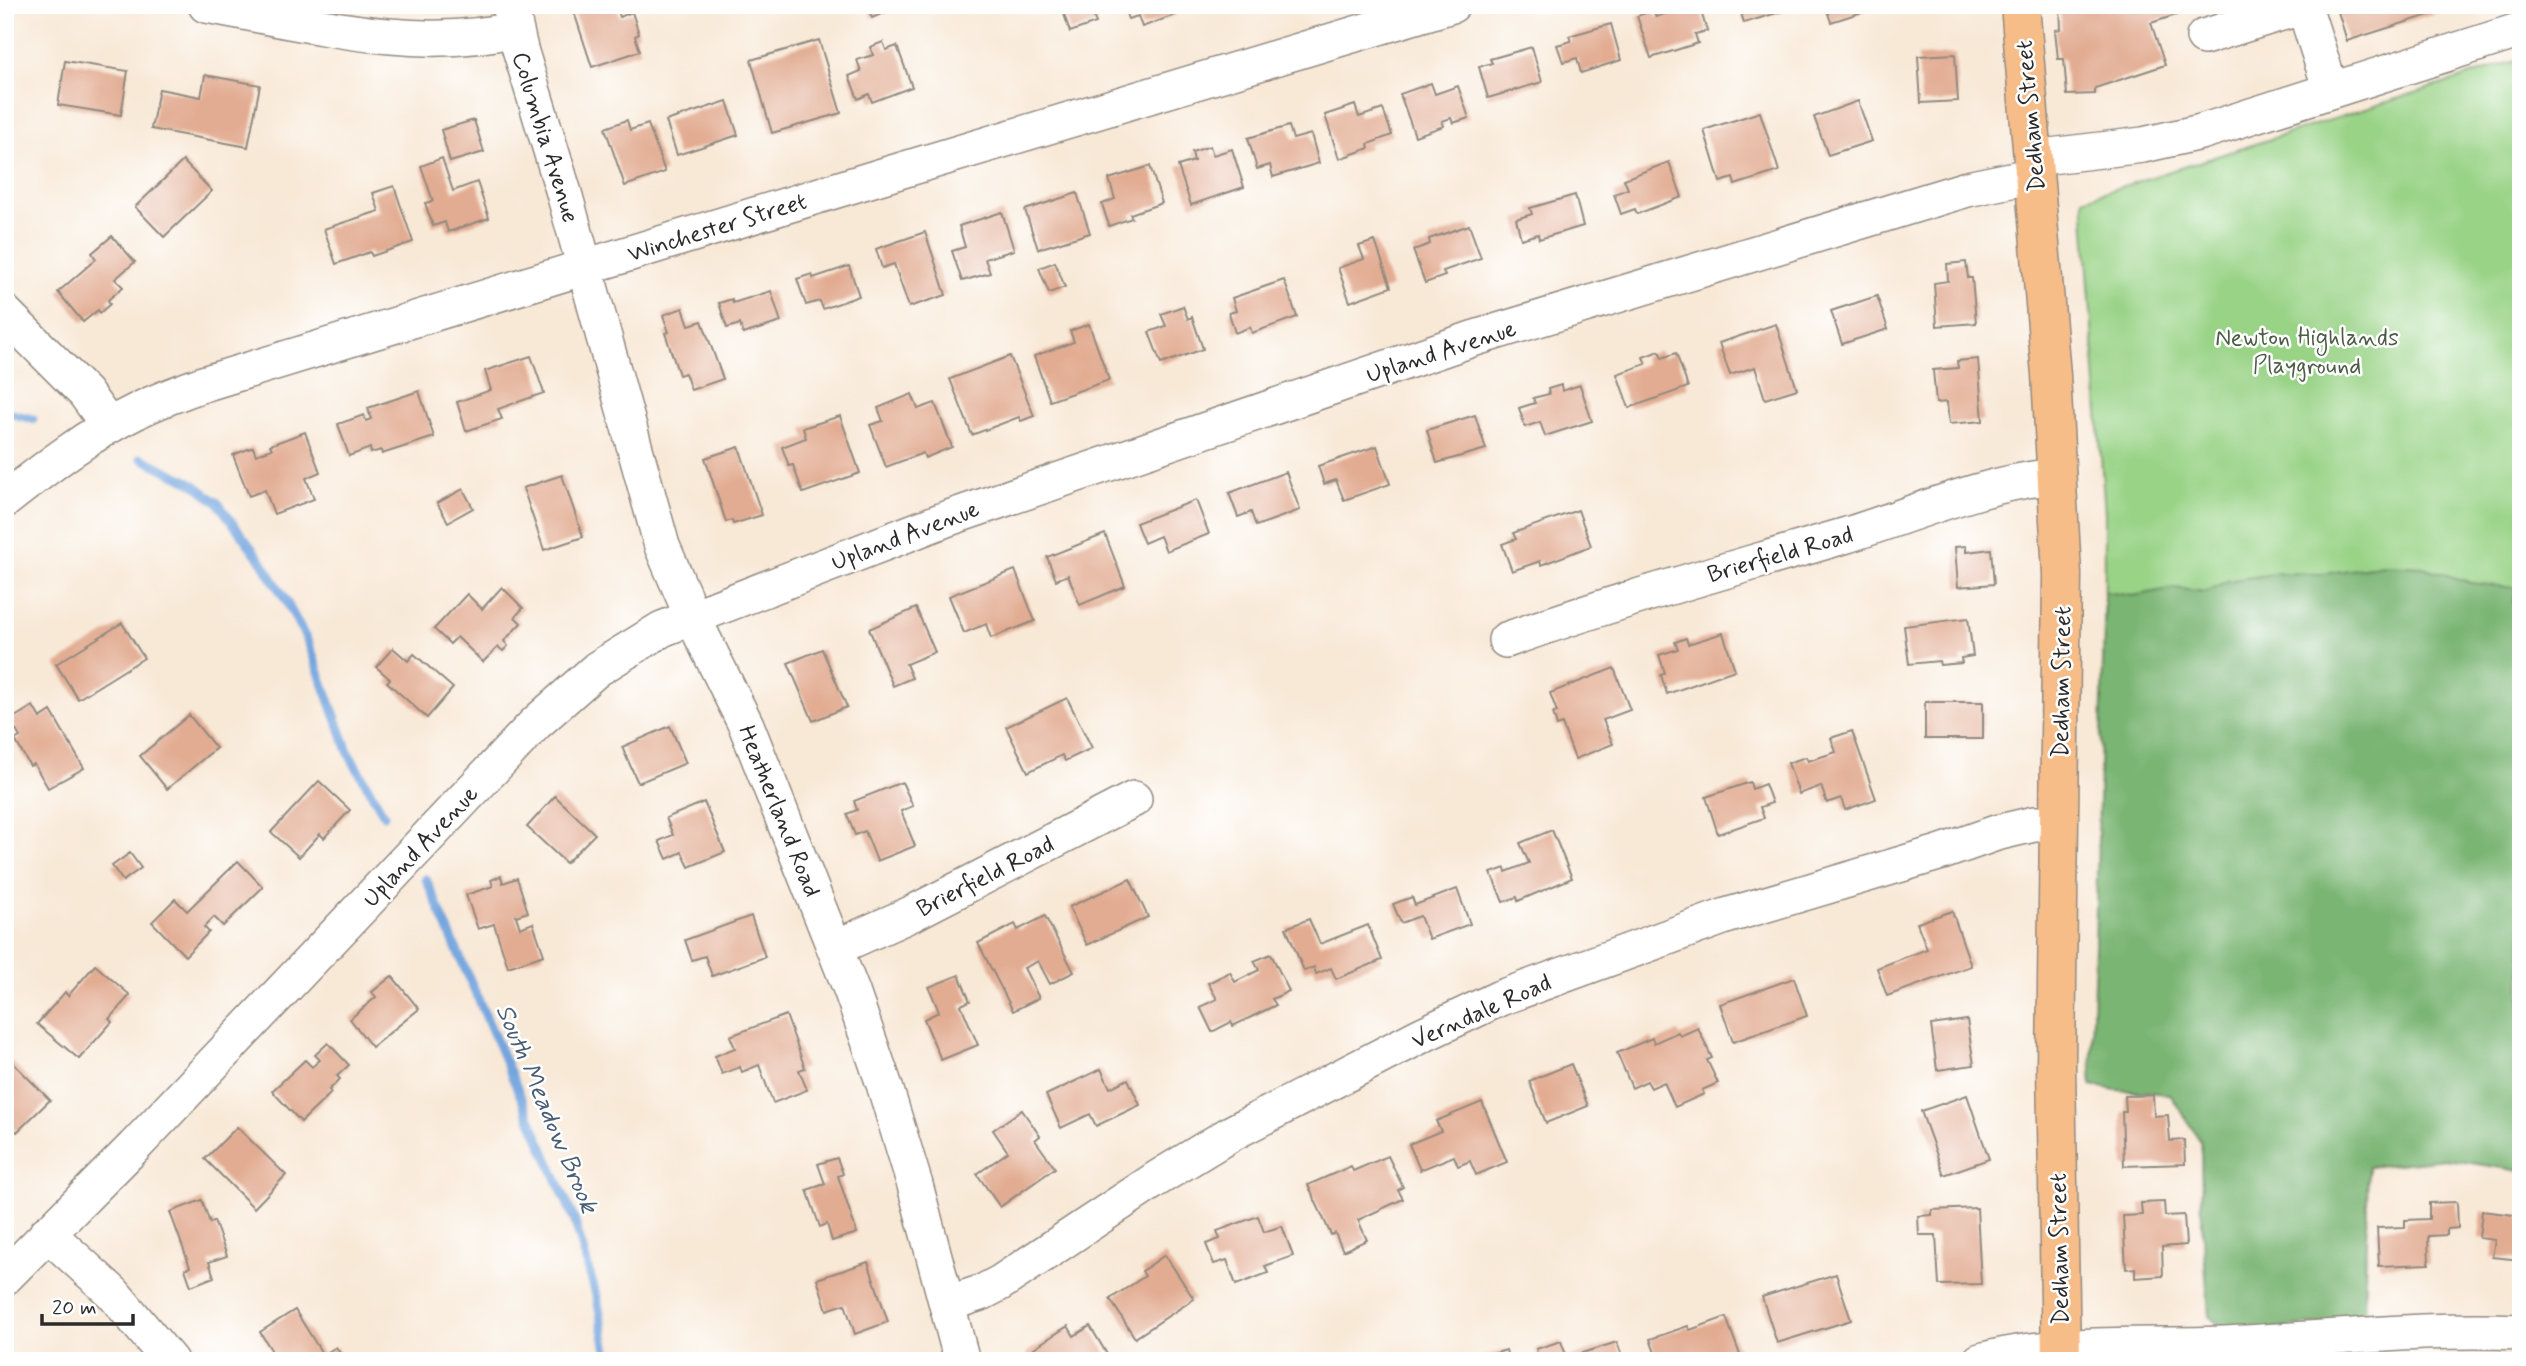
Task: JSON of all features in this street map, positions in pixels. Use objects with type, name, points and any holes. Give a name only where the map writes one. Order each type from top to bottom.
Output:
[{"type":"main road","name":"Dedham Street","points":[[2020,5],[2051,375],[2062,574],[2056,1066],[2061,1355]]},
{"type":"street","points":[[206,5],[350,30],[404,36],[464,38],[512,17]]},
{"type":"street","name":"Winchester Street","points":[[5,500],[46,468],[109,426],[138,410],[203,384],[1452,5]]},
{"type":"street","points":[[2204,37],[2304,6],[2332,90]]},
{"type":"street","name":"Columbia Avenue","points":[[512,17],[584,268]]},
{"type":"street","name":"Upland Avenue","points":[[5,1277],[135,1146],[546,713],[597,669],[629,648],[692,616],[946,519],[1472,339],[2034,167],[2170,140],[2521,30]]},
{"type":"street","name":"Heatherland Road","points":[[584,268],[653,519],[672,572],[746,725],[835,948],[884,1084],[915,1185],[961,1361]]},
{"type":"street","points":[[5,313],[96,405],[109,426]]},
{"type":"street","name":"Brierfield Road","points":[[1506,640],[1995,487],[2057,476]]},
{"type":"street","name":"Brierfield Road","points":[[835,948],[913,913],[1134,799]]},
{"type":"street","name":"Verndale Road","points":[[947,1304],[983,1292],[1000,1283],[1158,1178],[1232,1133],[1500,998],[1665,936],[1748,909],[1885,870],[1996,833],[2034,824],[2059,824]]},
{"type":"street","points":[[47,1233],[113,1293],[170,1361]]},
{"type":"street","points":[[1980,1361],[2004,1354],[2061,1355],[2431,1332],[2521,1332]]},
{"type":"green space","name":"Newton Highlands Playground","points":[[2521,59],[2521,1148],[2103,1051],[2105,514],[2083,199]]},
{"type":"green space","points":[[2384,565],[2423,567],[2471,583],[2517,588],[2513,603],[2521,603],[2521,1171],[2446,1159],[2368,1167],[2364,1318],[2230,1335],[2209,1316],[2202,1224],[2201,1142],[2170,1094],[2116,1090],[2091,1085],[2105,592],[2133,596],[2174,588],[2206,592],[2227,581],[2280,573],[2322,574]]},
{"type":"building","points":[[585,5],[616,5],[620,17],[632,12],[639,34],[635,36],[640,51],[592,67],[573,9]]},
{"type":"building","points":[[867,5],[886,5],[889,11],[872,18]]},
{"type":"building","points":[[1061,5],[1089,5],[1096,23],[1070,32]]},
{"type":"building","points":[[1123,5],[1175,5],[1178,14],[1142,27],[1138,16],[1128,19]]},
{"type":"building","points":[[1690,5],[1699,5],[1707,31],[1695,34],[1698,43],[1651,58],[1637,16],[1653,10],[1656,17]]},
{"type":"building","points":[[1724,5],[1784,5],[1786,10],[1744,23],[1740,9],[1726,13]]},
{"type":"building","points":[[1825,5],[1870,5],[1872,9],[1831,22]]},
{"type":"building","points":[[2060,5],[2172,5],[2176,15],[2151,23],[2165,65],[2095,88],[2095,94],[2067,95],[2064,59],[2058,59],[2055,30],[2061,29]]},
{"type":"building","points":[[2336,5],[2446,5],[2448,9],[2347,41]]},
{"type":"building","points":[[1611,24],[1621,60],[1581,73],[1577,58],[1563,62],[1557,45],[1571,41],[1569,36]]},
{"type":"building","points":[[819,40],[841,113],[772,133],[751,60]]},
{"type":"building","points":[[883,42],[886,50],[897,46],[912,87],[872,102],[869,94],[858,99],[849,76],[861,71],[857,60],[873,55],[870,47]]},
{"type":"building","points":[[1532,47],[1542,82],[1488,98],[1479,67],[1492,63],[1490,59]]},
{"type":"building","points":[[1955,54],[1958,101],[1921,103],[1918,56]]},
{"type":"building","points":[[65,61],[128,71],[121,115],[58,105]]},
{"type":"building","points":[[205,75],[260,85],[248,147],[151,129],[159,89],[201,97]]},
{"type":"building","points":[[1431,83],[1435,94],[1458,86],[1469,118],[1453,123],[1451,118],[1442,121],[1444,126],[1415,136],[1400,94]]},
{"type":"building","points":[[727,101],[738,135],[677,155],[666,121]]},
{"type":"building","points":[[1858,101],[1872,141],[1828,155],[1814,117]]},
{"type":"building","points":[[1355,105],[1359,117],[1383,109],[1392,135],[1368,144],[1369,148],[1339,159],[1325,115]]},
{"type":"building","points":[[1760,112],[1779,171],[1735,185],[1733,178],[1720,182],[1704,130]]},
{"type":"building","points":[[474,120],[484,152],[450,162],[441,130]]},
{"type":"building","points":[[627,120],[630,130],[648,124],[665,172],[625,186],[605,128]]},
{"type":"building","points":[[1289,126],[1293,139],[1311,134],[1319,163],[1273,177],[1270,165],[1257,169],[1248,138]]},
{"type":"building","points":[[1210,146],[1213,155],[1232,149],[1244,187],[1191,205],[1178,166],[1194,161],[1192,152]]},
{"type":"building","points":[[442,158],[453,191],[477,182],[489,218],[448,232],[445,222],[433,226],[425,203],[433,201],[421,166]]},
{"type":"building","points":[[183,161],[212,191],[164,237],[135,207]]},
{"type":"building","points":[[1669,162],[1682,197],[1637,214],[1635,209],[1621,214],[1614,194],[1628,189],[1624,179]]},
{"type":"building","points":[[1150,166],[1162,203],[1130,214],[1132,218],[1109,226],[1102,204],[1115,199],[1109,179]]},
{"type":"building","points":[[394,186],[413,242],[372,256],[370,252],[336,264],[324,229],[379,211],[373,193]]},
{"type":"building","points":[[1077,193],[1090,233],[1038,249],[1025,210]]},
{"type":"building","points":[[1575,195],[1583,226],[1539,239],[1538,234],[1521,239],[1516,219],[1532,214],[1530,208]]},
{"type":"building","points":[[1002,212],[1014,250],[985,259],[990,273],[962,281],[952,251],[965,247],[959,226]]},
{"type":"building","points":[[1469,225],[1481,258],[1443,271],[1445,276],[1425,283],[1413,250],[1430,244],[1429,239]]},
{"type":"building","points":[[925,232],[946,295],[909,307],[894,264],[882,268],[876,249]]},
{"type":"building","points":[[112,236],[135,262],[115,279],[123,287],[108,300],[110,304],[83,322],[58,292],[96,259],[92,253]]},
{"type":"building","points":[[1375,241],[1391,287],[1350,302],[1338,268],[1364,259],[1359,246]]},
{"type":"building","points":[[1055,262],[1065,287],[1049,293],[1039,268]]},
{"type":"building","points":[[1966,262],[1968,278],[1972,278],[1976,323],[1937,326],[1934,283],[1948,281],[1947,264]]},
{"type":"building","points":[[849,266],[859,296],[823,309],[820,301],[806,305],[797,279],[812,274],[813,278]]},
{"type":"building","points":[[1284,280],[1297,317],[1252,333],[1250,327],[1235,333],[1229,313],[1236,311],[1232,298]]},
{"type":"building","points":[[771,291],[781,322],[743,334],[740,324],[727,328],[719,303],[732,299],[733,303]]},
{"type":"building","points":[[1877,296],[1888,329],[1842,344],[1831,311]]},
{"type":"building","points":[[1183,306],[1188,319],[1192,317],[1203,349],[1161,364],[1149,332],[1166,326],[1161,314]]},
{"type":"building","points":[[683,308],[689,325],[702,321],[723,379],[691,390],[685,373],[679,375],[665,333],[669,332],[663,315]]},
{"type":"building","points":[[1089,324],[1109,380],[1050,401],[1034,356],[1074,342],[1070,331]]},
{"type":"building","points":[[1776,324],[1797,389],[1765,399],[1755,367],[1730,375],[1719,343]]},
{"type":"building","points":[[1659,351],[1662,358],[1676,353],[1688,387],[1629,408],[1617,374],[1646,364],[1643,357]]},
{"type":"building","points":[[531,356],[544,393],[498,409],[502,419],[466,431],[457,402],[491,390],[485,371]]},
{"type":"building","points":[[1010,356],[1034,416],[1021,421],[1019,417],[972,435],[950,379]]},
{"type":"building","points":[[1978,359],[1983,421],[1949,424],[1947,402],[1936,403],[1933,370],[1958,368],[1957,361]]},
{"type":"building","points":[[1561,385],[1562,391],[1580,385],[1592,421],[1545,436],[1540,422],[1525,427],[1519,408],[1535,403],[1533,398],[1549,394],[1548,389]]},
{"type":"building","points":[[419,391],[434,437],[382,454],[381,450],[371,453],[370,448],[349,456],[338,424],[364,415],[366,421],[371,419],[368,408]]},
{"type":"building","points":[[912,394],[918,409],[935,403],[952,447],[925,458],[923,453],[886,467],[870,425],[883,421],[878,408]]},
{"type":"building","points":[[1475,415],[1486,449],[1437,463],[1427,430]]},
{"type":"building","points":[[840,416],[860,473],[803,493],[793,465],[789,466],[782,447],[806,438],[803,428]]},
{"type":"building","points":[[305,432],[320,472],[306,478],[314,499],[274,514],[265,490],[249,496],[233,455],[253,447],[256,455],[272,449],[270,445]]},
{"type":"building","points":[[1377,446],[1390,484],[1344,500],[1336,480],[1324,484],[1318,466]]},
{"type":"building","points":[[739,447],[762,515],[733,524],[732,520],[726,522],[705,458]]},
{"type":"building","points":[[1286,472],[1300,510],[1256,526],[1251,512],[1238,517],[1229,493]]},
{"type":"building","points":[[562,475],[583,537],[544,550],[523,488]]},
{"type":"building","points":[[463,489],[473,508],[448,522],[437,503]]},
{"type":"building","points":[[1196,500],[1209,534],[1166,551],[1160,536],[1144,543],[1136,523]]},
{"type":"building","points":[[1578,510],[1591,546],[1541,565],[1540,561],[1512,571],[1502,544],[1516,539],[1513,533]]},
{"type":"building","points":[[1105,534],[1125,586],[1080,605],[1068,575],[1056,580],[1047,557]]},
{"type":"building","points":[[1966,546],[1966,552],[1991,549],[1994,584],[1958,587],[1955,547]]},
{"type":"building","points":[[1015,570],[1035,621],[991,638],[986,624],[964,633],[949,596]]},
{"type":"building","points":[[502,587],[523,608],[515,617],[521,623],[504,641],[508,646],[503,651],[498,647],[483,662],[457,637],[450,644],[434,629],[467,594],[482,609]]},
{"type":"building","points":[[916,608],[935,652],[906,664],[912,678],[893,686],[869,629]]},
{"type":"building","points":[[1968,618],[1973,656],[1961,658],[1962,663],[1940,665],[1939,661],[1909,664],[1904,626]]},
{"type":"building","points":[[122,623],[144,658],[78,699],[56,664]]},
{"type":"building","points":[[1723,633],[1735,670],[1667,694],[1661,675],[1665,673],[1659,655],[1678,649],[1675,642],[1686,638],[1688,644]]},
{"type":"building","points":[[393,648],[408,661],[414,654],[453,688],[427,718],[387,682],[390,679],[376,667]]},
{"type":"building","points":[[822,649],[847,707],[813,721],[788,663]]},
{"type":"building","points":[[1614,668],[1630,710],[1603,720],[1613,744],[1575,759],[1562,724],[1557,726],[1553,713],[1557,712],[1550,693]]},
{"type":"building","points":[[1067,698],[1092,748],[1065,761],[1062,755],[1028,772],[1006,727]]},
{"type":"building","points":[[1925,702],[1983,702],[1983,739],[1925,739]]},
{"type":"building","points":[[33,706],[40,718],[51,711],[84,768],[48,788],[34,764],[30,766],[15,740],[20,737],[10,720]]},
{"type":"building","points":[[189,715],[216,748],[167,789],[140,756]]},
{"type":"building","points":[[670,726],[686,763],[638,783],[622,747]]},
{"type":"building","points":[[1852,731],[1876,799],[1845,810],[1841,798],[1827,803],[1821,786],[1799,794],[1788,763],[1806,757],[1808,761],[1836,752],[1831,738]]},
{"type":"building","points":[[319,781],[350,810],[324,838],[320,834],[299,857],[271,832]]},
{"type":"building","points":[[902,782],[913,806],[901,811],[915,846],[877,861],[865,831],[855,835],[847,814],[857,810],[854,801]]},
{"type":"building","points":[[1750,782],[1752,789],[1765,784],[1772,803],[1760,807],[1764,818],[1718,834],[1706,797]]},
{"type":"building","points":[[555,796],[595,834],[566,863],[527,827]]},
{"type":"building","points":[[704,802],[725,852],[689,867],[682,852],[667,859],[659,841],[673,835],[666,818]]},
{"type":"building","points":[[1552,830],[1572,878],[1518,901],[1517,897],[1503,902],[1491,873],[1505,868],[1506,872],[1529,863],[1520,843]]},
{"type":"building","points":[[130,853],[141,868],[123,881],[112,866]]},
{"type":"building","points":[[238,861],[263,887],[223,926],[214,917],[204,927],[209,932],[185,956],[152,922],[175,899],[187,911]]},
{"type":"building","points":[[501,876],[503,883],[517,878],[528,912],[516,916],[520,928],[533,923],[544,955],[508,967],[494,924],[478,929],[466,895],[493,886],[491,880]]},
{"type":"building","points":[[1130,879],[1148,917],[1087,945],[1069,907]]},
{"type":"building","points":[[1457,889],[1470,924],[1429,939],[1420,916],[1401,923],[1393,904],[1412,897],[1415,905]]},
{"type":"building","points":[[1952,911],[1971,966],[1887,996],[1877,968],[1927,949],[1917,923]]},
{"type":"building","points":[[751,916],[765,957],[712,976],[705,956],[692,960],[685,940]]},
{"type":"building","points":[[1045,916],[1074,972],[1050,984],[1038,961],[1024,968],[1039,998],[1013,1011],[978,943],[1015,924],[1018,930]]},
{"type":"building","points":[[1309,919],[1320,944],[1368,925],[1382,960],[1336,979],[1331,968],[1316,974],[1314,967],[1304,971],[1286,928]]},
{"type":"building","points":[[1271,954],[1289,991],[1272,999],[1276,1005],[1233,1026],[1231,1022],[1212,1032],[1200,1007],[1217,999],[1208,983],[1230,972],[1235,982],[1259,970],[1254,961]]},
{"type":"building","points":[[95,965],[130,995],[109,1019],[112,1022],[79,1059],[37,1024],[65,992],[68,996]]},
{"type":"building","points":[[959,975],[970,1001],[961,1005],[978,1045],[941,1060],[924,1019],[939,1012],[929,987]]},
{"type":"building","points":[[392,976],[419,1009],[372,1047],[350,1019],[376,997],[372,992]]},
{"type":"building","points":[[1794,978],[1807,1016],[1733,1042],[1720,1004]]},
{"type":"building","points":[[786,1015],[805,1068],[799,1070],[807,1090],[773,1103],[759,1065],[742,1072],[740,1067],[722,1074],[715,1056],[735,1048],[730,1036]]},
{"type":"building","points":[[1967,1020],[1974,1065],[1937,1070],[1931,1025]]},
{"type":"building","points":[[1698,1028],[1712,1058],[1707,1060],[1718,1083],[1702,1090],[1704,1094],[1675,1107],[1664,1082],[1651,1088],[1647,1081],[1632,1088],[1617,1053],[1652,1038],[1654,1043],[1678,1032],[1680,1036]]},
{"type":"building","points":[[328,1043],[349,1065],[337,1076],[340,1079],[329,1090],[331,1093],[301,1122],[272,1091],[305,1060],[312,1067],[320,1060],[315,1055]]},
{"type":"building","points":[[5,1055],[50,1100],[17,1132],[8,1123],[5,1126]]},
{"type":"building","points":[[1571,1064],[1588,1106],[1546,1123],[1529,1081]]},
{"type":"building","points":[[1101,1069],[1110,1088],[1128,1079],[1140,1105],[1096,1126],[1090,1114],[1061,1128],[1046,1095]]},
{"type":"building","points":[[1967,1095],[1989,1159],[1944,1175],[1921,1111]]},
{"type":"building","points":[[2153,1095],[2154,1116],[2168,1115],[2170,1141],[2184,1140],[2185,1164],[2124,1166],[2122,1112],[2126,1112],[2125,1096]]},
{"type":"building","points":[[1482,1102],[1507,1162],[1476,1175],[1470,1161],[1458,1166],[1454,1156],[1420,1170],[1409,1144],[1441,1131],[1436,1121]]},
{"type":"building","points":[[1022,1110],[1040,1136],[1035,1140],[1055,1168],[1000,1207],[977,1174],[1008,1152],[993,1130]]},
{"type":"building","points":[[237,1127],[286,1175],[254,1208],[205,1159]]},
{"type":"building","points":[[1388,1156],[1403,1187],[1398,1190],[1403,1199],[1358,1220],[1367,1240],[1343,1251],[1335,1233],[1331,1235],[1308,1185],[1351,1166],[1353,1171]]},
{"type":"building","points":[[837,1158],[843,1174],[838,1176],[857,1233],[832,1241],[827,1224],[820,1227],[807,1190],[825,1184],[818,1164]]},
{"type":"building","points":[[202,1200],[210,1223],[214,1221],[227,1256],[209,1262],[214,1277],[191,1286],[185,1269],[190,1267],[170,1212]]},
{"type":"building","points":[[2164,1202],[2165,1216],[2184,1215],[2186,1245],[2162,1247],[2163,1276],[2135,1278],[2135,1268],[2126,1269],[2123,1216],[2142,1215],[2141,1203]]},
{"type":"building","points":[[2457,1202],[2458,1228],[2447,1229],[2447,1235],[2428,1236],[2429,1264],[2379,1266],[2377,1228],[2405,1227],[2405,1220],[2429,1219],[2429,1203]]},
{"type":"building","points":[[1977,1208],[1981,1284],[1939,1285],[1936,1235],[1919,1235],[1918,1216],[1932,1215],[1932,1210]]},
{"type":"building","points":[[2482,1211],[2521,1216],[2521,1260],[2492,1257],[2495,1240],[2479,1238]]},
{"type":"building","points":[[1258,1216],[1264,1232],[1282,1226],[1293,1256],[1265,1266],[1268,1273],[1236,1285],[1227,1260],[1214,1264],[1206,1244],[1220,1239],[1217,1231]]},
{"type":"building","points":[[1165,1255],[1194,1299],[1135,1338],[1110,1299],[1145,1276],[1142,1271]]},
{"type":"building","points":[[868,1262],[888,1322],[855,1334],[845,1304],[827,1310],[817,1279]]},
{"type":"building","points":[[1836,1274],[1851,1320],[1777,1343],[1762,1297]]},
{"type":"building","points":[[295,1310],[323,1355],[336,1347],[345,1361],[278,1361],[260,1332]]},
{"type":"building","points":[[1726,1317],[1740,1355],[1722,1361],[1658,1361],[1650,1339],[1688,1326],[1690,1330]]},
{"type":"building","points":[[1068,1326],[1074,1336],[1090,1326],[1108,1356],[1100,1361],[1031,1361],[1026,1353]]},
{"type":"building","points":[[1561,1341],[1567,1358],[1617,1342],[1624,1361],[1539,1361],[1536,1349]]},
{"type":"building","points":[[1506,1350],[1509,1361],[1481,1361],[1480,1358]]},
{"type":"waterway","name":"South Meadow Brook","points":[[5,412],[33,419]]},
{"type":"waterway","name":"South Meadow Brook","points":[[141,458],[194,484],[218,503],[262,562],[308,642],[349,754],[384,815]]},
{"type":"waterway","name":"South Meadow Brook","points":[[426,879],[574,1219],[597,1298],[609,1361]]}]
